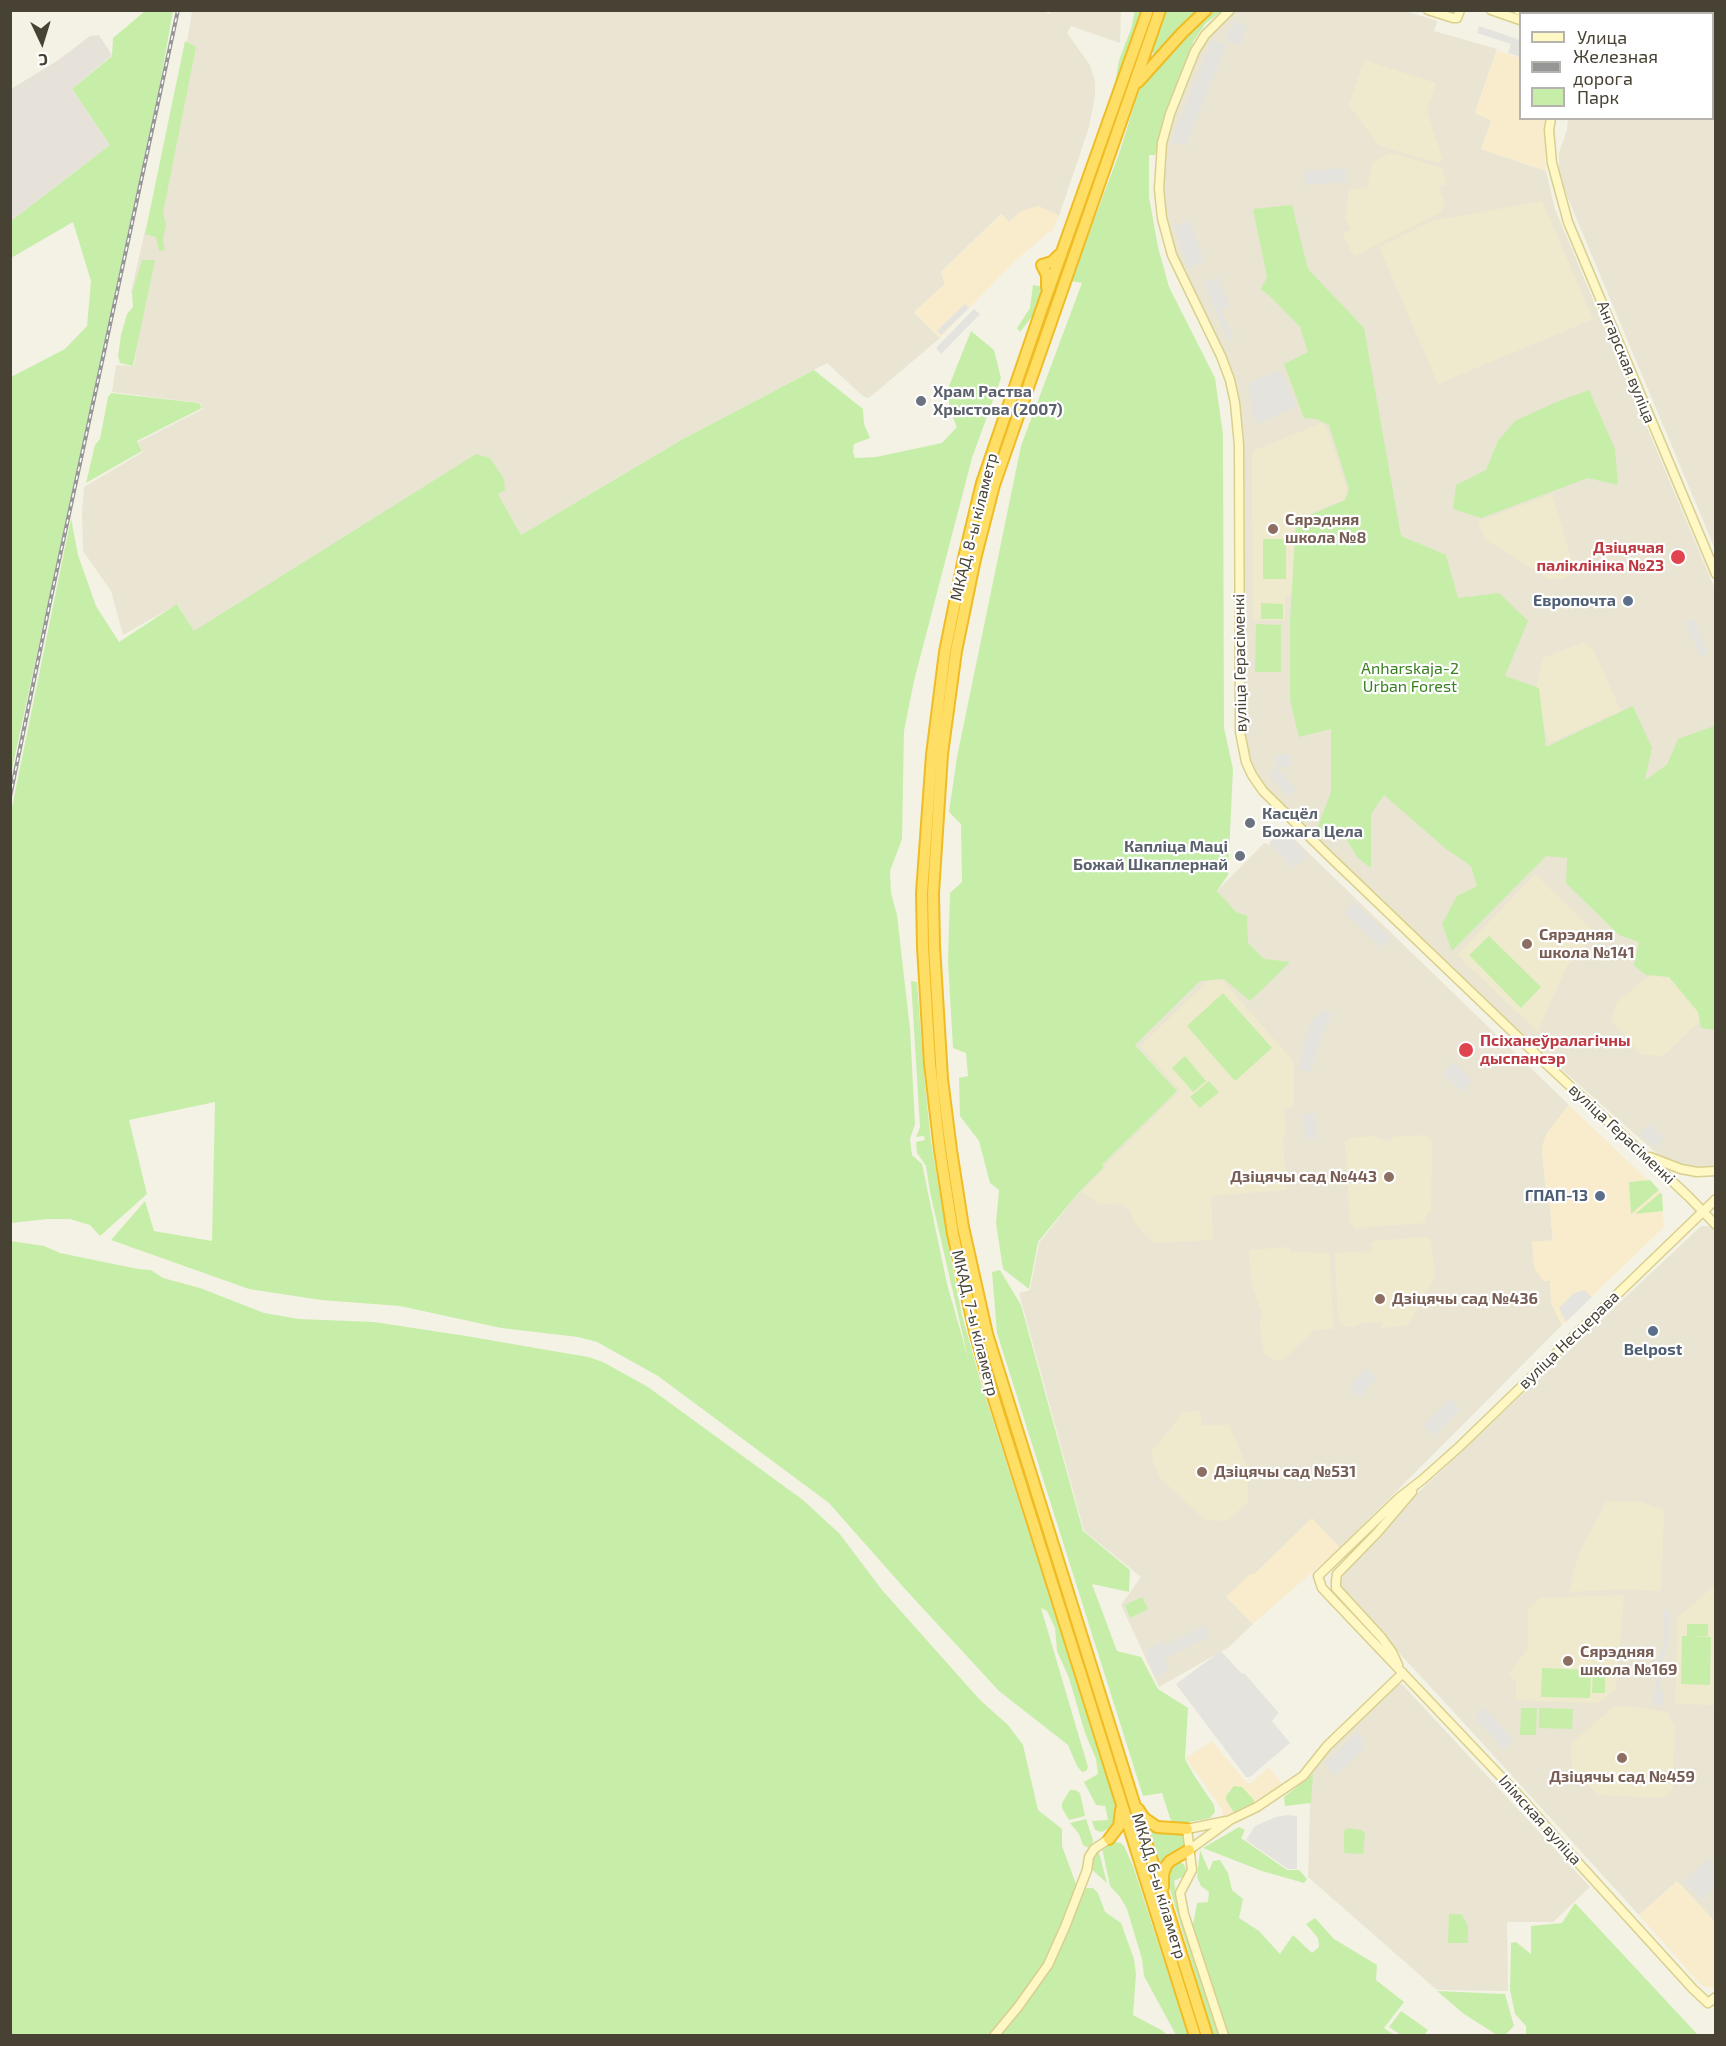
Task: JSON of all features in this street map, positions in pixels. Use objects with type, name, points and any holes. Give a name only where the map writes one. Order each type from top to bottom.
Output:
[{"type":"highway","name":"МКАД, 8-ы кіламетр","points":[[927,893],[932,755],[945,652],[982,483],[1042,308],[1048,279],[1042,265],[1055,260],[1063,250],[1148,10]]},
{"type":"highway","name":"МКАД, 8-ы кіламетр","points":[[927,893],[956,651],[994,485],[1160,10]]},
{"type":"highway","points":[[1132,89],[1153,63],[1206,10]]},
{"type":"highway","name":"МКАД, 7-ы кіламетр","points":[[927,893],[930,1064],[940,1150],[964,1287],[993,1395],[1107,1737]]},
{"type":"highway","name":"МКАД, 6-ы кіламетр","points":[[1107,1737],[1207,2036]]},
{"type":"highway","points":[[1109,1839],[1119,1826],[1127,1801],[1157,1827],[1187,1829]]},
{"type":"highway","name":"МКАД, 6-ы кіламетр","points":[[1127,1801],[1137,1854],[1195,2036]]},
{"type":"highway","points":[[1109,1839],[1127,1840],[1137,1854]]},
{"type":"highway","points":[[1164,1902],[1163,1875],[1166,1866],[1170,1861],[1189,1850]]},
{"type":"street","name":"вуліца Герасіменкі","points":[[1230,10],[1205,35],[1183,81],[1161,143],[1159,201],[1172,255],[1225,366],[1235,403],[1239,445],[1240,732],[1246,762],[1263,791],[1716,1225]]},
{"type":"street","points":[[1428,10],[1453,18],[1457,18],[1460,10]]},
{"type":"street","points":[[1491,10],[1519,19]]},
{"type":"street","name":"Ангарская вуліца","points":[[1551,120],[1556,182],[1568,222],[1716,574]]},
{"type":"street","name":"Ангарская вуліца","points":[[1552,146],[1557,120]]},
{"type":"street","points":[[1643,1154],[1681,1169],[1697,1172],[1716,1171]]},
{"type":"street","name":"вуліца Несцерава","points":[[1422,1480],[1716,1199]]},
{"type":"street","points":[[1337,1574],[1329,1573],[1330,1565],[1400,1497],[1422,1480]]},
{"type":"street","points":[[1189,1850],[1230,1820],[1257,1807],[1304,1776],[1327,1746],[1401,1670],[1392,1652],[1336,1588],[1337,1574],[1377,1533],[1422,1480]]},
{"type":"street","points":[[1371,1524],[1377,1524],[1377,1533]]},
{"type":"street","name":"Ілімская вуліца","points":[[1330,1565],[1317,1576],[1319,1584],[1524,1801],[1693,1989],[1708,2002],[1716,1997]]},
{"type":"street","points":[[1363,1633],[1371,1626]]},
{"type":"street","points":[[1224,2036],[1181,1900],[1180,1890],[1192,1870],[1187,1829],[1230,1820]]},
{"type":"street","points":[[994,2036],[1048,1965],[1073,1906],[1089,1857],[1094,1849],[1109,1839]]},
{"type":"shaded area","points":[[1042,10],[1049,14],[1051,11],[1121,11],[1120,43],[1071,26],[1067,33],[1090,65],[1095,81],[1095,96],[1089,127],[1059,216],[1038,206],[1009,222],[1001,214],[941,272],[945,284],[914,312],[940,338],[869,398],[864,397],[827,363],[683,439],[521,535],[498,494],[194,632],[178,604],[123,635],[111,591],[83,551],[84,487],[143,452],[138,442],[203,409],[200,403],[112,392],[116,365],[134,366],[145,300],[131,292],[145,231],[157,229],[192,11]]},
{"type":"shaded area","points":[[1605,10],[1715,11],[1715,549],[1564,189],[1559,171],[1559,153],[1568,120],[1714,120],[1714,12],[1604,12]]},
{"type":"shaded area","points":[[1234,11],[1406,11],[1437,21],[1434,31],[1497,49],[1475,113],[1490,120],[1491,123],[1481,149],[1546,171],[1555,209],[1715,589],[1715,1167],[1696,1169],[1665,1161],[1524,1036],[1319,842],[1270,792],[1256,774],[1245,753],[1242,728],[1239,403],[1175,256],[1161,199],[1163,143],[1200,46]]},
{"type":"shaded area","points":[[1233,21],[1247,27],[1240,46],[1226,40]]},
{"type":"shaded area","points":[[1479,26],[1519,40],[1519,57],[1508,53],[1511,44],[1477,33]]},
{"type":"shaded area","points":[[99,35],[112,55],[72,89],[110,145],[11,221],[11,89],[57,61],[90,36]]},
{"type":"shaded area","points":[[1212,40],[1226,46],[1185,146],[1171,141]]},
{"type":"shaded area","points":[[1497,50],[1519,58],[1519,120],[1548,120],[1545,146],[1546,171],[1481,149],[1491,123],[1490,120],[1475,113]]},
{"type":"shaded area","points":[[1364,60],[1436,83],[1427,111],[1443,160],[1437,163],[1378,145],[1349,105]]},
{"type":"shaded area","points":[[1391,153],[1442,168],[1447,184],[1439,186],[1445,205],[1440,213],[1354,256],[1342,235],[1351,229],[1345,218],[1349,190],[1367,187],[1372,163]]},
{"type":"shaded area","points":[[1346,168],[1347,182],[1305,185],[1304,171]]},
{"type":"shaded area","points":[[1542,201],[1593,319],[1438,384],[1379,247],[1431,221]]},
{"type":"shaded area","points":[[1038,206],[1059,216],[1051,233],[1047,232],[1014,262],[940,338],[914,312],[945,284],[941,272],[1002,214],[1009,222],[1021,211]]},
{"type":"shaded area","points":[[1190,220],[1204,262],[1188,268],[1174,226]]},
{"type":"shaded area","points":[[1218,277],[1230,306],[1221,310],[1234,338],[1229,341],[1203,283]]},
{"type":"shaded area","points":[[965,304],[969,308],[941,335],[937,331]]},
{"type":"shaded area","points":[[974,309],[980,314],[941,354],[936,348]]},
{"type":"shaded area","points":[[1281,370],[1296,407],[1257,424],[1252,413],[1249,382]]},
{"type":"shaded area","name":"Сярэдняя школа №8","points":[[1322,423],[1326,427],[1348,492],[1344,500],[1296,519],[1292,595],[1285,596],[1285,620],[1253,620],[1252,454],[1255,450]]},
{"type":"shaded area","points":[[1552,494],[1575,570],[1562,579],[1549,579],[1485,539],[1478,522]]},
{"type":"shaded area","points":[[1693,619],[1708,653],[1700,656],[1685,622]]},
{"type":"shaded area","points":[[1584,642],[1594,651],[1621,711],[1549,743],[1534,697],[1543,658]]},
{"type":"shaded area","points":[[1290,754],[1291,766],[1276,767],[1275,755]]},
{"type":"shaded area","points":[[1276,767],[1297,790],[1289,797],[1268,774]]},
{"type":"shaded area","points":[[1286,831],[1569,1105],[1547,1133],[1542,1147],[1553,1241],[1532,1242],[1550,1281],[1551,1303],[1562,1325],[1340,1548],[1312,1519],[1254,1575],[1227,1597],[1253,1624],[1229,1647],[1159,1687],[1121,1605],[1141,1577],[1084,1531],[1019,1293],[1030,1290],[1039,1243],[1079,1192],[1104,1167],[1102,1165],[1177,1091],[1129,1038],[1152,1010],[1219,889],[1264,843],[1270,845]]},
{"type":"shaded area","points":[[1286,832],[1305,851],[1306,857],[1293,868],[1269,843],[1276,836],[1279,839]]},
{"type":"shaded area","name":"Сярэдняя школа №141","points":[[1535,874],[1596,933],[1567,967],[1538,1032],[1457,955]]},
{"type":"shaded area","points":[[1354,902],[1391,938],[1381,948],[1344,912]]},
{"type":"shaded area","points":[[1694,955],[1710,1011],[1663,1056],[1640,1054],[1611,1020],[1617,1002],[1648,976]]},
{"type":"shaded area","points":[[1216,973],[1294,1062],[1294,1105],[1285,1108],[1284,1111],[1286,1190],[1211,1196],[1213,1238],[1211,1240],[1154,1243],[1137,1226],[1124,1203],[1100,1204],[1081,1192],[1180,1091],[1140,1046]]},
{"type":"shaded area","points":[[1323,1010],[1332,1014],[1321,1037],[1311,1072],[1298,1069],[1308,1031],[1313,1020]]},
{"type":"shaded area","points":[[1453,1062],[1472,1080],[1462,1092],[1442,1073]]},
{"type":"shaded area","points":[[1569,1105],[1661,1193],[1664,1227],[1562,1325],[1551,1303],[1550,1281],[1543,1281],[1534,1268],[1532,1242],[1553,1240],[1542,1147],[1547,1133]]},
{"type":"shaded area","points":[[1315,1113],[1317,1138],[1305,1139],[1304,1114]]},
{"type":"shaded area","points":[[1649,1124],[1664,1137],[1655,1147],[1640,1134]]},
{"type":"shaded area","name":"Дзіцячы сад №443","points":[[1427,1135],[1432,1141],[1431,1211],[1427,1214],[1426,1223],[1355,1228],[1350,1222],[1345,1142],[1350,1138],[1373,1136],[1390,1141],[1393,1137]]},
{"type":"shaded area","points":[[1701,1226],[1710,1226],[1716,1232],[1715,1922],[1677,1881],[1639,1915],[1339,1588],[1339,1575],[1408,1502]]},
{"type":"shaded area","name":"Дзіцячы сад №436","points":[[1426,1237],[1431,1240],[1435,1278],[1408,1325],[1382,1328],[1381,1322],[1362,1323],[1354,1327],[1343,1326],[1338,1319],[1335,1253],[1372,1251],[1371,1243],[1374,1241]]},
{"type":"shaded area","points":[[1290,1247],[1291,1252],[1329,1253],[1334,1329],[1315,1330],[1285,1358],[1278,1361],[1264,1355],[1260,1325],[1262,1313],[1251,1283],[1249,1250]]},
{"type":"shaded area","points":[[1584,1290],[1592,1297],[1566,1322],[1559,1308],[1574,1293]]},
{"type":"shaded area","points":[[1366,1368],[1377,1378],[1360,1397],[1349,1387]]},
{"type":"shaded area","points":[[1450,1399],[1461,1410],[1434,1436],[1423,1425]]},
{"type":"shaded area","name":"Дзіцячы сад №531","points":[[1200,1411],[1202,1425],[1229,1425],[1247,1466],[1248,1502],[1227,1521],[1205,1520],[1161,1479],[1153,1464],[1152,1450],[1182,1412]]},
{"type":"shaded area","points":[[1638,1501],[1664,1510],[1661,1591],[1622,1589],[1569,1592],[1579,1553],[1606,1502]]},
{"type":"shaded area","points":[[1312,1518],[1340,1548],[1253,1624],[1226,1597],[1250,1574],[1254,1574]]},
{"type":"shaded area","points":[[1715,1585],[1715,1705],[1675,1704],[1678,1617]]},
{"type":"shaded area","name":"Сярэдняя школа №169","points":[[1624,1595],[1616,1689],[1599,1703],[1516,1700],[1516,1682],[1509,1674],[1528,1648],[1528,1609],[1541,1598]]},
{"type":"shaded area","points":[[1664,1610],[1669,1610],[1668,1646],[1662,1661],[1660,1691],[1664,1692],[1663,1705],[1653,1705],[1657,1660],[1664,1645]]},
{"type":"shaded area","points":[[1204,1626],[1210,1637],[1164,1659],[1169,1670],[1156,1677],[1146,1656],[1149,1654],[1147,1649],[1163,1641],[1166,1645]]},
{"type":"shaded area","points":[[1221,1651],[1279,1713],[1272,1721],[1290,1743],[1250,1777],[1246,1777],[1176,1684]]},
{"type":"shaded area","points":[[1396,1683],[1402,1684],[1590,1887],[1553,1922],[1507,1922],[1508,1991],[1437,1990],[1308,1877],[1311,1771],[1321,1755]]},
{"type":"shaded area","name":"Дзіцячы сад №459","points":[[1628,1706],[1667,1712],[1675,1727],[1672,1791],[1664,1798],[1599,1795],[1572,1771],[1571,1744],[1613,1707]]},
{"type":"shaded area","points":[[1485,1708],[1514,1741],[1504,1750],[1475,1717]]},
{"type":"shaded area","points":[[1358,1732],[1364,1739],[1361,1743],[1365,1748],[1335,1775],[1324,1763]]},
{"type":"shaded area","points":[[1212,1741],[1247,1783],[1251,1783],[1269,1767],[1284,1786],[1224,1820],[1221,1808],[1186,1758]]},
{"type":"shaded area","points":[[1287,1815],[1297,1816],[1297,1869],[1288,1869],[1246,1840],[1255,1826]]},
{"type":"shaded area","points":[[1710,1858],[1715,1864],[1715,1887],[1701,1900],[1684,1881]]},
{"type":"shaded area","points":[[1677,1881],[1715,1922],[1715,1987],[1709,1988],[1701,1985],[1639,1915]]},
{"type":"green space","points":[[145,11],[173,11],[160,84],[11,774],[11,377],[65,349],[87,326],[91,281],[73,222],[11,258],[11,221],[110,145],[72,89],[112,56],[113,38]]},
{"type":"green space","points":[[1135,11],[1141,11],[1114,90],[1119,60]]},
{"type":"green space","points":[[1166,11],[1202,11],[1154,55],[1152,51]]},
{"type":"green space","points":[[1209,11],[1222,11],[1206,23],[1194,40],[1183,67],[1170,101],[1155,155],[1149,155],[1149,197],[1158,247],[1169,287],[1215,378],[1223,434],[1224,728],[1233,769],[1228,875],[1217,891],[1236,912],[1247,916],[1248,943],[1264,959],[1290,962],[1250,1001],[1224,979],[1200,981],[1135,1045],[1177,1091],[1102,1165],[1104,1167],[1079,1192],[1038,1242],[1029,1289],[1003,1269],[996,1223],[999,1190],[990,1183],[979,1141],[960,1116],[959,1078],[968,1076],[966,1053],[953,1048],[948,961],[950,893],[962,882],[961,824],[949,812],[957,757],[1021,446],[1082,283],[1071,281],[1120,151],[1143,81]]},
{"type":"green space","points":[[185,41],[196,47],[163,213],[166,224],[163,240],[165,250],[159,251],[156,237],[145,234]]},
{"type":"green space","name":"Anharskaja-2 Urban Forest","points":[[1292,205],[1308,269],[1364,328],[1401,536],[1446,555],[1458,598],[1499,593],[1528,621],[1505,676],[1539,688],[1546,747],[1633,706],[1652,748],[1645,780],[1667,765],[1678,739],[1714,726],[1715,1030],[1701,1028],[1698,1012],[1669,977],[1646,975],[1634,965],[1639,942],[1619,935],[1566,883],[1567,858],[1546,856],[1452,951],[1442,924],[1457,896],[1477,886],[1471,866],[1445,848],[1384,795],[1371,814],[1371,868],[1358,858],[1340,829],[1329,835],[1318,826],[1331,792],[1331,729],[1299,737],[1290,700],[1290,621],[1296,521],[1345,500],[1349,489],[1329,425],[1316,419],[1304,418],[1284,364],[1308,352],[1300,327],[1261,289],[1267,277],[1253,209]]},
{"type":"green space","points":[[142,260],[155,260],[133,366],[120,363],[118,356],[127,314],[133,307],[132,293]]},
{"type":"green space","points":[[1033,285],[1044,287],[1034,314],[1020,332],[1017,328],[1030,308]]},
{"type":"green space","points":[[971,331],[994,350],[1001,378],[972,458],[914,681],[904,731],[902,839],[890,871],[910,1029],[915,1124],[910,1139],[912,1155],[922,1164],[947,1284],[968,1358],[926,1166],[917,1153],[916,1142],[925,1140],[924,1136],[916,1137],[920,1127],[911,981],[917,982],[931,1142],[962,1315],[981,1383],[1116,1805],[1118,1818],[1113,1826],[1102,1832],[1095,1830],[1092,1821],[1108,1820],[1105,1806],[1096,1805],[1084,1782],[1098,1774],[1096,1759],[1085,1733],[1069,1678],[1057,1651],[1055,1628],[1047,1611],[1041,1608],[1088,1767],[1082,1772],[1068,1745],[999,1691],[829,1503],[658,1376],[597,1342],[578,1337],[501,1328],[400,1306],[321,1300],[249,1289],[111,1240],[145,1201],[154,1231],[212,1241],[215,1102],[129,1120],[147,1194],[100,1236],[90,1225],[70,1219],[11,1223],[11,812],[71,518],[78,555],[96,606],[119,642],[177,604],[194,631],[476,454],[490,458],[504,479],[505,490],[498,494],[521,535],[683,439],[814,370],[863,409],[864,424],[870,438],[854,444],[855,458],[876,457],[942,443],[957,427],[949,409],[949,386]]},
{"type":"green space","points":[[1589,390],[1615,449],[1618,485],[1588,478],[1481,518],[1453,509],[1456,485],[1486,470],[1498,441],[1515,421]]},
{"type":"green space","points":[[111,393],[199,403],[202,408],[137,441],[142,451],[86,483],[95,445],[100,439],[108,397]]},
{"type":"green space","points":[[1263,539],[1286,539],[1286,579],[1263,579]]},
{"type":"green space","points":[[1261,603],[1283,604],[1283,619],[1261,619]]},
{"type":"green space","points":[[1256,624],[1281,625],[1281,672],[1255,672]]},
{"type":"green space","points":[[1489,936],[1541,987],[1521,1008],[1469,955]]},
{"type":"green space","points":[[1223,993],[1272,1048],[1235,1081],[1187,1026]]},
{"type":"green space","points":[[1185,1056],[1206,1081],[1193,1092],[1172,1068]]},
{"type":"green space","points":[[1209,1081],[1219,1092],[1200,1108],[1190,1097]]},
{"type":"green space","points":[[1650,1180],[1659,1190],[1631,1214],[1629,1182]]},
{"type":"green space","points":[[1660,1193],[1662,1194],[1663,1211],[1635,1214]]},
{"type":"green space","points":[[10,1241],[44,1246],[60,1253],[151,1270],[163,1278],[200,1288],[264,1313],[299,1319],[374,1322],[588,1357],[603,1362],[648,1387],[803,1500],[839,1533],[882,1590],[980,1700],[1008,1725],[1023,1745],[1038,1810],[1062,1829],[1062,1846],[1076,1884],[1075,1895],[1081,1899],[1086,1888],[1093,1888],[1098,1893],[1105,1912],[1121,1923],[1134,1959],[1136,1974],[1133,2015],[1167,2035],[11,2035]]},
{"type":"green space","points":[[1000,1270],[1021,1305],[1083,1531],[1130,1570],[1129,1592],[1092,1584],[1117,1651],[1141,1657],[1158,1689],[1188,1708],[1185,1759],[1214,1805],[1215,1812],[1210,1818],[1172,1824],[1162,1793],[1143,1796],[997,1333],[992,1272]]},
{"type":"green space","points":[[1142,1597],[1148,1609],[1130,1618],[1125,1605]]},
{"type":"green space","points":[[1687,1624],[1708,1624],[1708,1636],[1692,1636],[1711,1637],[1710,1685],[1681,1684],[1682,1636],[1687,1636]]},
{"type":"green space","points":[[1542,1668],[1591,1670],[1590,1698],[1541,1697]]},
{"type":"green space","points":[[1593,1671],[1605,1671],[1605,1693],[1592,1693]]},
{"type":"green space","points":[[1521,1708],[1537,1708],[1536,1735],[1520,1735]]},
{"type":"green space","points":[[1539,1708],[1573,1709],[1572,1729],[1539,1728]]},
{"type":"green space","points":[[1313,1774],[1311,1803],[1285,1806],[1284,1797]]},
{"type":"green space","points":[[1234,1786],[1242,1787],[1254,1800],[1254,1804],[1235,1814],[1226,1800],[1226,1796]]},
{"type":"green space","points":[[1070,1790],[1080,1793],[1085,1816],[1069,1820],[1062,1808],[1062,1803]]},
{"type":"green space","points":[[1086,1819],[1093,1840],[1089,1848],[1083,1845],[1079,1834],[1070,1823]]},
{"type":"green space","points":[[1239,1827],[1245,1830],[1241,1838],[1287,1870],[1299,1870],[1307,1879],[1304,1883],[1262,1871],[1203,1848]]},
{"type":"green space","points":[[1150,1828],[1161,1833],[1182,1833],[1183,1836],[1186,1848],[1161,1870]]},
{"type":"green space","points":[[1347,1828],[1361,1830],[1365,1833],[1363,1854],[1345,1853],[1344,1831]]},
{"type":"green space","points":[[1115,1842],[1124,1846],[1133,1866],[1188,2035],[1176,2035],[1144,1976],[1142,1959],[1127,1909],[1110,1886],[1102,1848],[1106,1844]]},
{"type":"green space","points":[[1100,1850],[1107,1883],[1091,1869],[1091,1860]]},
{"type":"green space","points":[[1200,1850],[1209,1871],[1213,1861],[1220,1860],[1228,1873],[1232,1890],[1243,1899],[1239,1918],[1259,1931],[1280,1954],[1293,1935],[1312,1953],[1319,1947],[1318,1938],[1306,1924],[1315,1918],[1334,1939],[1377,1965],[1376,1980],[1404,2002],[1384,2028],[1394,2035],[1228,2035],[1193,1925],[1197,1903],[1208,1902],[1209,1892],[1201,1886],[1197,1877]]},
{"type":"green space","points":[[1178,1862],[1184,1864],[1186,1870],[1184,1876],[1174,1881],[1180,1915],[1220,2035],[1213,2035],[1167,1879],[1169,1867]]},
{"type":"green space","points":[[1575,1903],[1698,2035],[1526,2035],[1526,2026],[1515,2014],[1510,1990],[1511,1943],[1516,1942],[1531,1954],[1531,1926],[1562,1923]]},
{"type":"green space","points":[[1449,1914],[1461,1914],[1468,1925],[1468,1943],[1448,1943]]},
{"type":"green space","points":[[1437,1991],[1505,1994],[1514,2026],[1505,2035],[1497,2035],[1464,2014]]},
{"type":"green space","points":[[1401,2011],[1428,2030],[1424,2035],[1401,2035],[1389,2027]]},
{"type":"railway","points":[[10,797],[178,10]]},
{"type":"place","name":"Храм Раства Хрыстова (2007)","points":[[921,401]]},
{"type":"place","name":"Сярэдняя школа №8","points":[[1273,529]]},
{"type":"place","name":"Дзіцячая паліклініка №23","points":[[1678,557]]},
{"type":"place","name":"Европочта","points":[[1628,601]]},
{"type":"place","name":"Касцёл Божага Цела","points":[[1250,823]]},
{"type":"place","name":"Капліца Маці Божай Шкаплернай","points":[[1240,856]]},
{"type":"place","name":"Сярэдняя школа №141","points":[[1527,944]]},
{"type":"place","name":"Псіханеўралагічны дыспансэр","points":[[1466,1050]]},
{"type":"place","name":"Дзіцячы сад №443","points":[[1389,1177]]},
{"type":"place","name":"ГПАП-13","points":[[1600,1196]]},
{"type":"place","name":"Дзіцячы сад №436","points":[[1380,1299]]},
{"type":"place","name":"Belpost","points":[[1653,1331]]},
{"type":"place","name":"Дзіцячы сад №531","points":[[1202,1472]]},
{"type":"place","name":"Сярэдняя школа №169","points":[[1568,1661]]},
{"type":"place","name":"Дзіцячы сад №459","points":[[1622,1758]]}]
